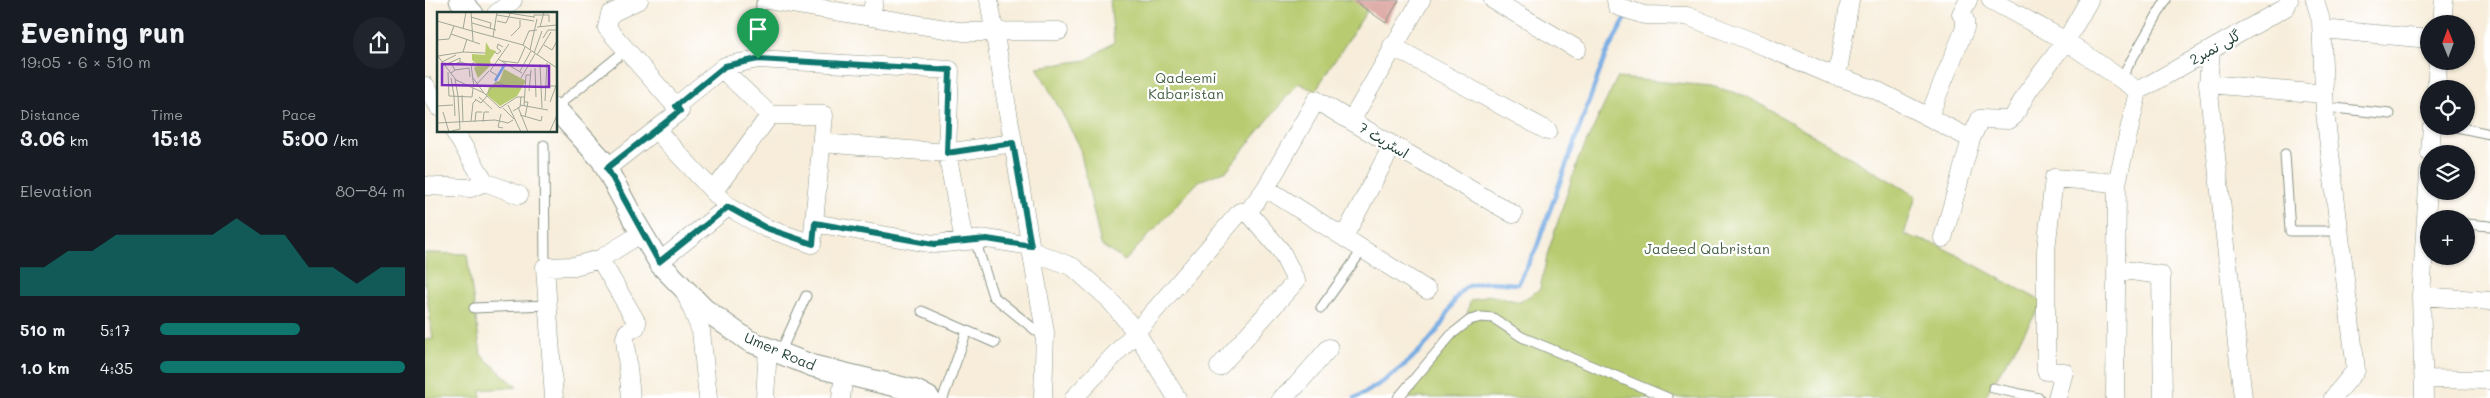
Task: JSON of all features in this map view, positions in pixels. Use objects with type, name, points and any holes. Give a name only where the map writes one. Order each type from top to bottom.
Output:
[{"type":"street","points":[[460,0],[471,12]]},
{"type":"street","points":[[498,12],[513,0]]},
{"type":"street","points":[[607,168],[680,111],[607,28],[610,6],[639,0]]},
{"type":"street","points":[[989,0],[1032,249],[1045,338],[1043,398]]},
{"type":"street","name":"اسٹریٹ 7","points":[[1421,0],[1392,46],[1351,121],[1513,214]]},
{"type":"street","points":[[1493,0],[1577,48]]},
{"type":"street","points":[[1616,0],[1617,6],[1644,15],[1687,16],[1837,77],[1874,89],[1971,139]]},
{"type":"street","points":[[1837,77],[1850,0]]},
{"type":"street","points":[[1929,116],[1965,28],[1965,20],[1961,14],[1967,0]]},
{"type":"street","points":[[1991,0],[2066,41],[2139,91],[2117,183],[2115,398]]},
{"type":"street","points":[[1943,238],[1971,139],[1980,119],[2009,120],[2014,116],[2028,91],[2066,41],[2089,0]]},
{"type":"street","name":"گلی نمبر2","points":[[2139,91],[2286,7],[2289,0]]},
{"type":"street","points":[[2315,0],[2322,29],[2324,101],[2356,370],[2333,398]]},
{"type":"street","points":[[2443,15],[2444,0]]},
{"type":"street","points":[[768,1],[872,8],[965,32],[1059,31]]},
{"type":"street","points":[[2322,29],[2420,38]]},
{"type":"street","points":[[1392,46],[1548,131]]},
{"type":"street","points":[[2211,50],[2208,84],[2243,398]]},
{"type":"street","points":[[676,106],[722,69],[758,59],[950,70],[947,153],[970,241]]},
{"type":"street","points":[[656,130],[728,207],[766,228],[813,244],[824,115],[770,115],[722,69]]},
{"type":"street","points":[[425,84],[437,104]]},
{"type":"street","points":[[2208,84],[2324,101]]},
{"type":"street","points":[[1248,212],[1266,188],[1316,100],[1351,121]]},
{"type":"street","name":"Umer Road","points":[[557,109],[602,160],[641,233],[659,262],[712,314],[749,341],[774,351],[813,366],[916,391],[929,398]]},
{"type":"street","points":[[713,191],[770,115]]},
{"type":"street","points":[[455,132],[485,182],[519,195]]},
{"type":"street","points":[[822,143],[947,153],[1013,143]]},
{"type":"street","points":[[1344,237],[1392,146]]},
{"type":"street","points":[[2057,398],[2064,372],[2046,371],[2046,250],[2054,178],[2117,183]]},
{"type":"street","points":[[425,180],[425,186],[471,188],[485,182]]},
{"type":"street","points":[[1266,188],[1427,290]]},
{"type":"street","points":[[659,262],[728,207]]},
{"type":"street","points":[[1074,398],[1136,332],[1240,212],[1248,212],[1281,251],[1296,281],[1219,367]]},
{"type":"street","points":[[815,223],[934,244],[987,239],[1032,249],[1073,267],[1108,298],[1136,332],[1177,398]]},
{"type":"street","points":[[554,398],[545,267],[574,266],[600,259],[641,233]]},
{"type":"street","points":[[600,259],[637,323],[636,327],[627,332],[625,338],[631,398]]},
{"type":"street","points":[[2423,265],[2421,296],[2424,398]]},
{"type":"street","points":[[2116,269],[2161,275],[2163,398]]},
{"type":"street","points":[[683,287],[701,331],[708,398]]},
{"type":"street","points":[[2421,296],[2490,301]]},
{"type":"street","points":[[1281,398],[1296,386],[1329,348]]},
{"type":"street","points":[[765,398],[774,351]]},
{"type":"street","points":[[841,398],[844,374]]},
{"type":"street","points":[[2424,379],[2490,380]]},
{"type":"lane","points":[[2121,78],[2166,0]]},
{"type":"lane","points":[[758,59],[761,3],[768,1]]},
{"type":"lane","points":[[557,107],[626,50]]},
{"type":"lane","points":[[2324,101],[2389,114]]},
{"type":"lane","points":[[2475,131],[2490,134]]},
{"type":"lane","points":[[544,145],[545,267]]},
{"type":"lane","points":[[2285,154],[2290,231],[2339,231]]},
{"type":"lane","points":[[2475,225],[2490,226]]},
{"type":"lane","points":[[970,241],[993,296],[1045,338]]},
{"type":"lane","points":[[1321,308],[1363,249]]},
{"type":"lane","points":[[774,351],[806,296]]},
{"type":"lane","points":[[474,308],[548,305]]},
{"type":"lane","points":[[922,311],[995,343]]},
{"type":"lane","points":[[1398,398],[1452,334],[1470,320],[1481,316],[1493,318],[1523,337],[1668,398]]},
{"type":"lane","points":[[943,398],[967,331]]},
{"type":"lane","points":[[1993,388],[2039,398]]},
{"type":"green space","name":"Qadeemi Kabaristan","points":[[1110,0],[1354,0],[1367,11],[1315,91],[1298,83],[1227,170],[1199,181],[1125,261],[1101,245],[1079,145],[1037,67],[1087,60],[1114,42]]},
{"type":"green space","name":"Jadeed Qabristan","points":[[1617,78],[1711,86],[1746,96],[1916,196],[1904,235],[1938,245],[2043,302],[1984,398],[1396,398],[1465,326],[1470,301],[1488,295],[1520,302],[1540,289],[1548,252],[1578,160]]},
{"type":"green space","points":[[425,253],[467,254],[481,355],[517,387],[481,390],[481,398],[425,398],[425,340],[433,339],[425,284]]},
{"type":"building","points":[[1353,0],[1399,0],[1386,23]]},
{"type":"waterway","points":[[1355,398],[1389,377],[1420,351],[1438,330],[1454,301],[1465,288],[1478,283],[1518,284],[1536,249],[1606,54],[1628,14]]},
{"type":"route","points":[[758,59],[950,70],[947,153],[1013,143],[1031,246],[987,239],[934,244],[815,223],[813,244],[766,228],[728,207],[659,262],[635,222],[607,168],[680,111],[676,106],[725,66],[758,59]]}]
